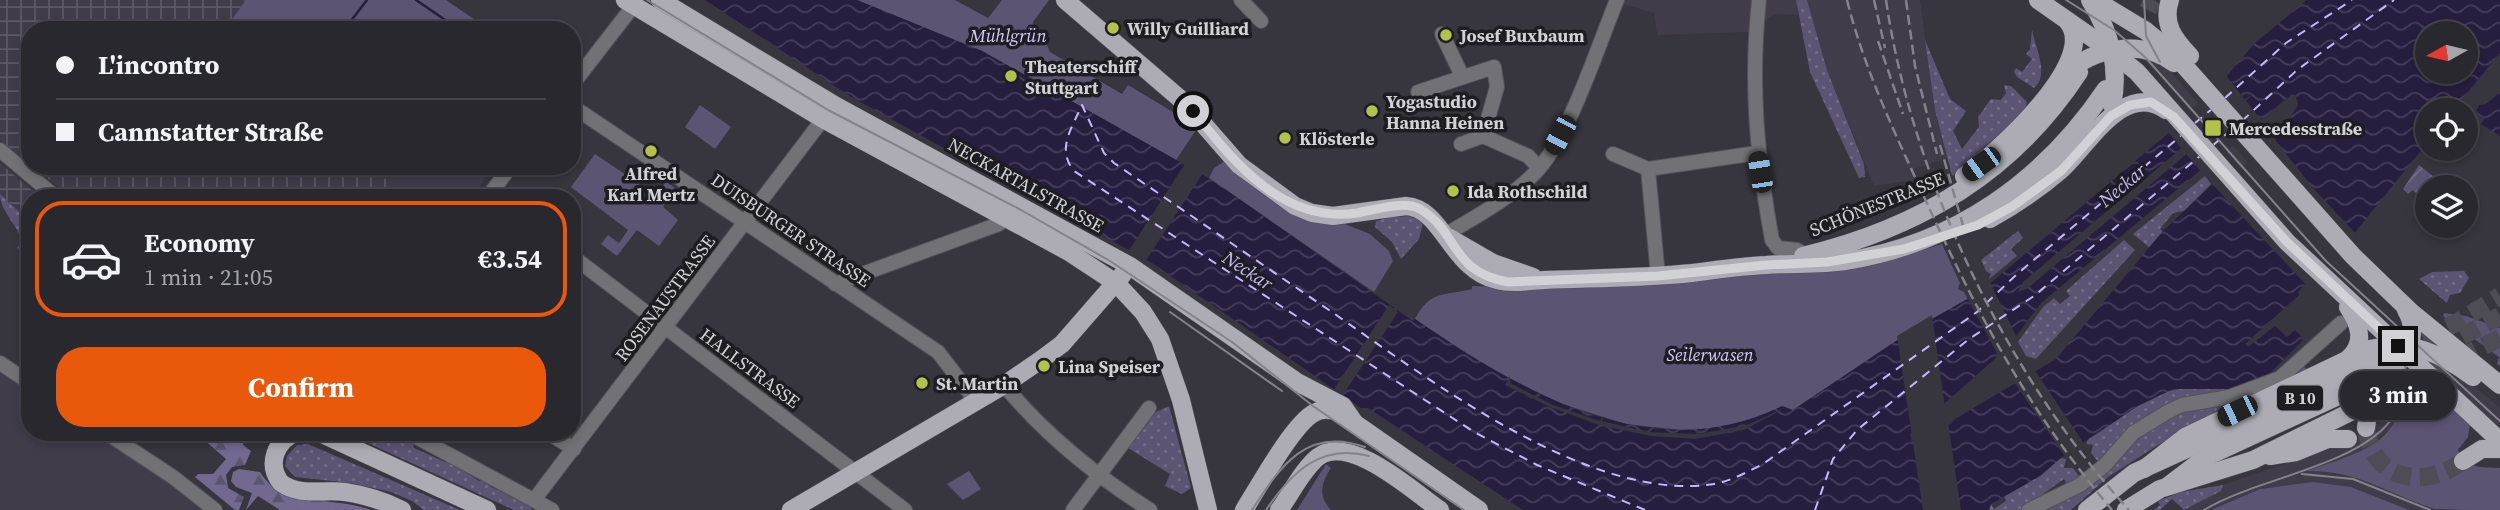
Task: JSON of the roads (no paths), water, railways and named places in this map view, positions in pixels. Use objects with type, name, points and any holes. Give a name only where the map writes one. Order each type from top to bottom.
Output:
[{"type":"main road","name":"NECKARTALSTRASSE","points":[[660,0],[836,106],[1124,273],[1301,385],[1322,393],[1343,406],[1356,425]]},
{"type":"main road","points":[[1065,0],[1185,103],[1213,138],[1248,173],[1303,210],[1333,216],[1412,206],[1426,214],[1445,235]]},
{"type":"main road","points":[[2038,0],[2127,54]]},
{"type":"main road","points":[[2092,0],[2118,23],[2173,53],[2288,187],[2399,301],[2500,385]]},
{"type":"main road","name":"NECKARTALSTRASSE","points":[[629,3],[823,118],[1004,216],[1124,273]]},
{"type":"main road","points":[[2063,17],[2118,23],[2164,4],[2166,20],[2173,37],[2239,111],[2288,187]]},
{"type":"main road","points":[[1919,213],[2001,146],[2057,80],[2075,45],[2074,30],[2063,17]]},
{"type":"main road","points":[[2118,23],[2127,54],[2149,84],[2174,117],[2252,205],[2336,290],[2365,325],[2402,350],[2500,441]]},
{"type":"main road","points":[[2110,88],[2127,54]]},
{"type":"main road","points":[[2078,68],[2127,54],[2163,56],[2204,86]]},
{"type":"main road","points":[[2057,80],[2089,61],[2104,66],[2111,74],[2106,121]]},
{"type":"main road","name":"SCHÖNESTRASSE","points":[[1766,265],[1838,246],[1919,213],[1967,189],[2009,157],[2039,125],[2078,68]]},
{"type":"main road","name":"SCHÖNESTRASSE","points":[[1445,235],[1465,264],[1490,278],[1508,282],[1658,276],[1766,265],[1843,261],[1904,249],[1932,238],[1983,211],[2024,181],[2066,141],[2110,88]]},
{"type":"main road","points":[[1932,238],[1978,225],[2013,206],[2061,171],[2106,121],[2124,108],[2143,102],[2155,103],[2174,117]]},
{"type":"main road","name":"SCHÖNESTRASSE","points":[[1445,235],[1493,263],[1544,280]]},
{"type":"main road","points":[[791,510],[1004,385],[1062,344],[1124,273],[1160,339],[1181,400],[1208,510]]},
{"type":"main road","points":[[2168,486],[2206,457],[2386,374],[2402,350],[2412,323],[2399,301]]},
{"type":"main road","points":[[2348,359],[2359,345],[2365,325]]},
{"type":"main road","points":[[2348,359],[2370,349],[2402,350],[2449,359],[2500,397]]},
{"type":"main road","name":"B 10","points":[[2087,510],[2114,487],[2144,469],[2402,350]]},
{"type":"main road","name":"B 10","points":[[2144,469],[2185,437],[2348,359]]},
{"type":"main road","name":"B 10","points":[[2253,460],[2376,396],[2366,428]]},
{"type":"main road","name":"NECKARTALSTRASSE","points":[[1244,510],[1297,429],[1313,413],[1333,410],[1479,510]]},
{"type":"main road","name":"B 10","points":[[2126,510],[2168,486],[2253,460],[2291,453],[2334,438],[2348,439]]},
{"type":"main road","points":[[283,441],[276,450],[273,464],[281,483],[300,492],[344,492],[374,498],[402,510]]},
{"type":"main road","points":[[338,441],[487,510]]},
{"type":"main road","points":[[2463,461],[2482,449],[2500,449]]},
{"type":"main road","points":[[1279,510],[1315,460],[1324,454],[1340,450],[1356,454],[1440,510]]},
{"type":"street","points":[[1241,0],[1261,21]]},
{"type":"street","points":[[1445,235],[1494,205],[1539,168],[1560,135],[1616,0]]},
{"type":"street","points":[[1759,0],[1754,75],[1757,153],[1772,240],[1778,248],[1797,250],[1806,255]]},
{"type":"street","points":[[581,72],[629,3]]},
{"type":"street","points":[[1443,34],[1462,76]]},
{"type":"street","points":[[1418,92],[1494,67],[1497,87],[1483,136]]},
{"type":"street","name":"DUISBURGER STRASSE","points":[[581,112],[938,352],[975,400]]},
{"type":"street","name":"ROSENAUSTRASSE","points":[[581,439],[823,118]]},
{"type":"street","points":[[1461,144],[1483,136],[1528,156],[1539,168]]},
{"type":"street","points":[[0,150],[21,168]]},
{"type":"street","points":[[1612,154],[1648,169],[1757,153]]},
{"type":"street","points":[[1648,169],[1658,276]]},
{"type":"street","points":[[30,175],[46,189]]},
{"type":"street","points":[[835,284],[999,224],[1004,216]]},
{"type":"street","name":"HALLSTRASSE","points":[[581,263],[905,510]]},
{"type":"street","points":[[2029,510],[2082,484],[2105,465],[2133,433],[2169,411],[2182,405],[2229,397],[2280,378],[2341,323]]},
{"type":"street","points":[[0,363],[21,377]]},
{"type":"street","points":[[1004,385],[1029,416],[1097,476],[1150,510]]},
{"type":"street","points":[[1073,510],[1149,408]]},
{"type":"street","points":[[119,441],[173,477],[215,510]]},
{"type":"street","points":[[424,441],[552,510]]},
{"type":"street","points":[[561,441],[573,449]]},
{"type":"street","name":"ROSENAUSTRASSE","points":[[534,500],[579,441]]},
{"type":"water","name":"Neckar","points":[[705,0],[857,0],[982,51],[1212,180],[1413,321],[1415,319],[1499,372],[1590,414],[1637,426],[1685,430],[1733,424],[1782,406],[1793,410],[1914,329],[1980,292],[2203,104],[2255,43],[2307,0],[2500,0],[2500,53],[2478,80],[2478,21],[2415,21],[2415,84],[2474,84],[2463,98],[2415,98],[2415,158],[2353,235],[2298,292],[2299,295],[2245,344],[2248,347],[2275,326],[2287,337],[2295,330],[2304,339],[2261,382],[2240,389],[2173,389],[2138,406],[2062,457],[2040,476],[1991,504],[1989,510],[1523,510],[1368,408],[1361,408],[1152,263],[853,98]],"holes":[[[2254,93],[2221,125],[2028,288],[2018,292],[2023,282],[2216,119]],[[2292,94],[2296,96],[2298,105],[2279,136],[2230,185],[2221,176],[2162,232],[2056,359],[1955,419],[1951,424],[1912,443],[1910,434],[2007,348],[2041,303]]]},
{"type":"water","points":[[2500,92],[2500,136],[2481,124],[2486,117],[2479,116],[2478,107]]},
{"type":"waterway","points":[[351,21],[367,0]]},
{"type":"waterway","points":[[416,0],[447,21]]},
{"type":"tunnel","points":[[2123,58],[2153,0]]},
{"type":"tunnel","points":[[2399,351],[2456,323],[2500,296]]},
{"type":"tunnel","points":[[2438,349],[2500,316]]},
{"type":"tunnel","points":[[2387,394],[2500,338]]},
{"type":"tunnel","points":[[2366,428],[2371,446],[2379,460],[2402,475],[2432,476],[2463,461]]},
{"type":"tram line","points":[[647,0],[830,111],[1021,210],[1110,261],[1232,342],[1313,406],[1464,510]]},
{"type":"tram line","points":[[2066,0],[2114,30],[2146,58],[2326,261],[2500,421]]},
{"type":"tram line","points":[[2144,0],[2146,36],[2160,62]]},
{"type":"tram line","points":[[1170,312],[1282,391]]},
{"type":"tram line","points":[[2204,510],[2237,494],[2349,452],[2379,433],[2399,407],[2406,373],[2395,328]]},
{"type":"tram line","points":[[1252,510],[1273,479],[1297,454],[1311,446],[1326,442],[1344,442],[1365,447]]},
{"type":"tram line","points":[[1266,510],[1286,484],[1308,464],[1336,454],[1369,456]]},
{"type":"tram line","points":[[2302,474],[2353,479],[2430,510]]},
{"type":"railway","points":[[1847,0],[1861,48],[1889,119],[1982,316],[2053,433],[2112,510]]},
{"type":"railway","points":[[1874,0],[1885,48]]},
{"type":"railway","points":[[1886,0],[1899,68],[1918,136],[1942,205],[1972,272],[2005,337],[2043,399],[2085,457],[2129,510]]},
{"type":"railway","points":[[1906,0],[1915,66],[1937,154]]},
{"type":"railway","points":[[1878,41],[1903,114]]},
{"type":"railway","points":[[1940,145],[1964,229]]},
{"type":"place","name":"Willy Guilliard","points":[[1113,28]]},
{"type":"place","name":"Josef Buxbaum","points":[[1446,35]]},
{"type":"place","name":"Theaterschiff Stuttgart","points":[[1011,76]]},
{"type":"place","name":"Yogastudio Hanna Heinen","points":[[1372,111]]},
{"type":"place","name":"Mercedesstraße","points":[[2213,128]]},
{"type":"place","name":"Klösterle","points":[[1285,138]]},
{"type":"place","name":"Alfred Karl Mertz","points":[[651,151]]},
{"type":"place","name":"Ida Rothschild","points":[[1453,191]]},
{"type":"place","name":"Lina Speiser","points":[[1044,366]]},
{"type":"place","name":"St. Martin","points":[[922,383]]},
{"type":"park label","name":"Mühlgrün","points":[[1008,35]]},
{"type":"park label","name":"Seilerwasen","points":[[1710,354]]}]
